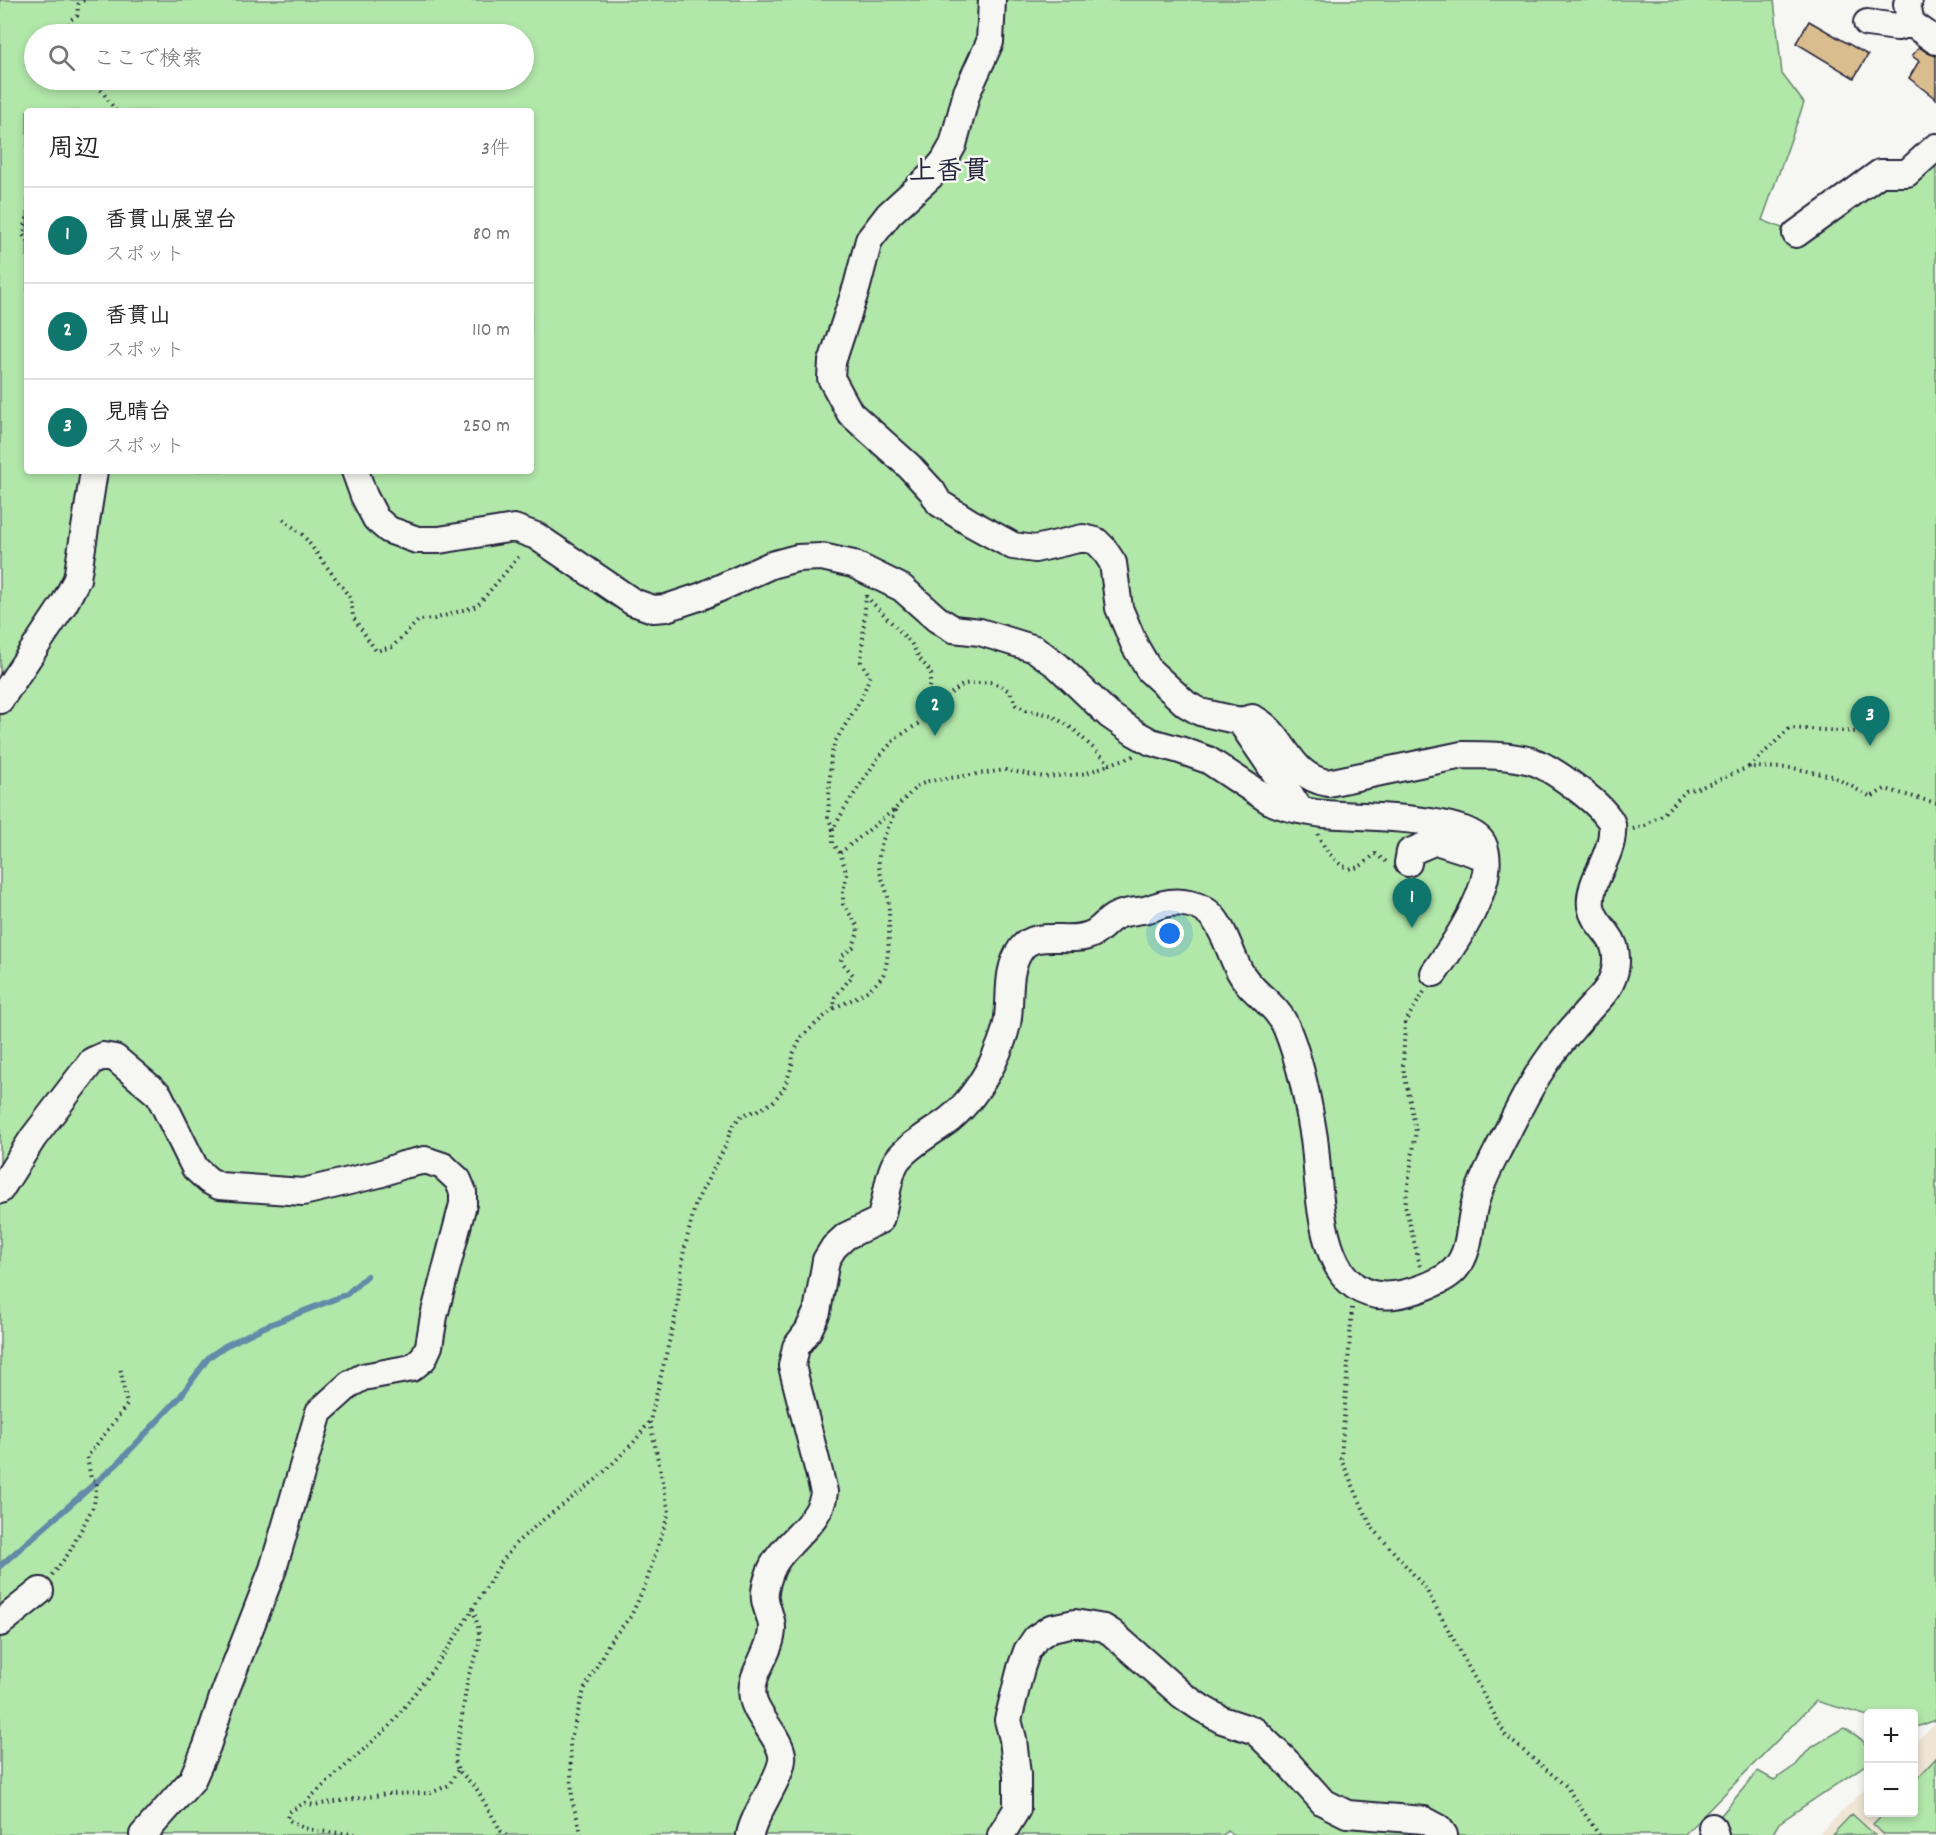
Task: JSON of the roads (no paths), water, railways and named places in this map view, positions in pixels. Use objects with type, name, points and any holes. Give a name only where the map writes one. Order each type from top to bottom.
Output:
[{"type":"street","points":[[750,1835],[766,1796],[781,1768],[782,1754],[753,1699],[755,1680],[769,1647],[772,1628],[764,1594],[777,1559],[804,1532],[824,1500],[824,1492],[792,1366],[796,1347],[808,1331],[817,1312],[826,1260],[834,1246],[846,1236],[880,1220],[895,1164],[906,1152],[952,1117],[971,1098],[992,1063],[1007,1023],[1008,984],[1015,960],[1028,941],[1036,938],[1076,939],[1094,933],[1113,917],[1133,910],[1146,910],[1168,902],[1187,903],[1210,914],[1222,932],[1248,987],[1271,1004],[1286,1024],[1305,1087],[1319,1177],[1320,1208],[1325,1238],[1336,1263],[1353,1286],[1366,1293],[1380,1295],[1394,1295],[1424,1287],[1452,1274],[1459,1266],[1475,1202],[1486,1173],[1534,1079],[1555,1050],[1608,988],[1612,980],[1617,954],[1611,937],[1598,923],[1590,901],[1612,837],[1612,825],[1604,812],[1555,773],[1533,761],[1484,755],[1462,755],[1328,783],[1315,781],[1302,773],[1290,760],[1280,742],[1260,722],[1252,718],[1240,722],[1200,712],[1165,687],[1149,670],[1135,646],[1119,608],[1113,563],[1096,541],[1083,538],[1035,549],[1013,546],[939,503],[932,491],[909,466],[850,413],[831,378],[832,362],[857,286],[869,240],[889,214],[934,173],[953,144],[967,92],[990,42],[992,0]]},
{"type":"street","points":[[1867,23],[1897,27],[1910,11],[1936,41]]},
{"type":"street","points":[[1796,234],[1880,173],[1907,173],[1936,147]]},
{"type":"street","points":[[0,700],[64,604],[77,579],[94,474]]},
{"type":"street","points":[[356,474],[376,519],[389,530],[417,540],[439,540],[514,528],[536,536],[633,602],[653,609],[666,608],[693,599],[771,564],[797,558],[822,557],[853,564],[902,588],[937,620],[953,629],[980,632],[1035,649],[1058,666],[1109,715],[1151,742],[1208,760],[1281,806],[1311,811],[1399,818],[1456,827],[1483,842],[1486,857],[1485,874],[1472,912],[1458,939],[1434,974]]},
{"type":"street","points":[[1240,722],[1311,811]]},
{"type":"street","points":[[1398,863],[1410,852],[1436,841],[1486,857]]},
{"type":"street","points":[[0,1190],[33,1138],[92,1061],[103,1056],[114,1058],[159,1095],[195,1168],[219,1186],[303,1192],[379,1174],[410,1162],[425,1160],[443,1166],[458,1180],[463,1192],[429,1346],[423,1359],[412,1368],[363,1377],[350,1384],[320,1412],[273,1569],[223,1696],[207,1746],[192,1780],[143,1835]]},
{"type":"street","points":[[0,1623],[40,1591]]},
{"type":"street","points":[[1001,1835],[1017,1809],[1016,1763],[1008,1720],[1021,1668],[1027,1651],[1036,1638],[1051,1628],[1075,1623],[1112,1633],[1191,1702],[1222,1720],[1255,1731],[1323,1802],[1347,1814],[1424,1821],[1439,1828],[1444,1835]]},
{"type":"waterway","points":[[0,1566],[117,1464],[180,1397],[209,1357],[225,1346],[264,1327],[347,1294],[367,1276]]},
{"type":"place","name":"香貫山","points":[[935,736]]},
{"type":"place","name":"見晴台","points":[[1870,746]]},
{"type":"place","name":"香貫山展望台","points":[[1412,928]]},
{"type":"district","name":"上香貫","points":[[949,173]]}]
